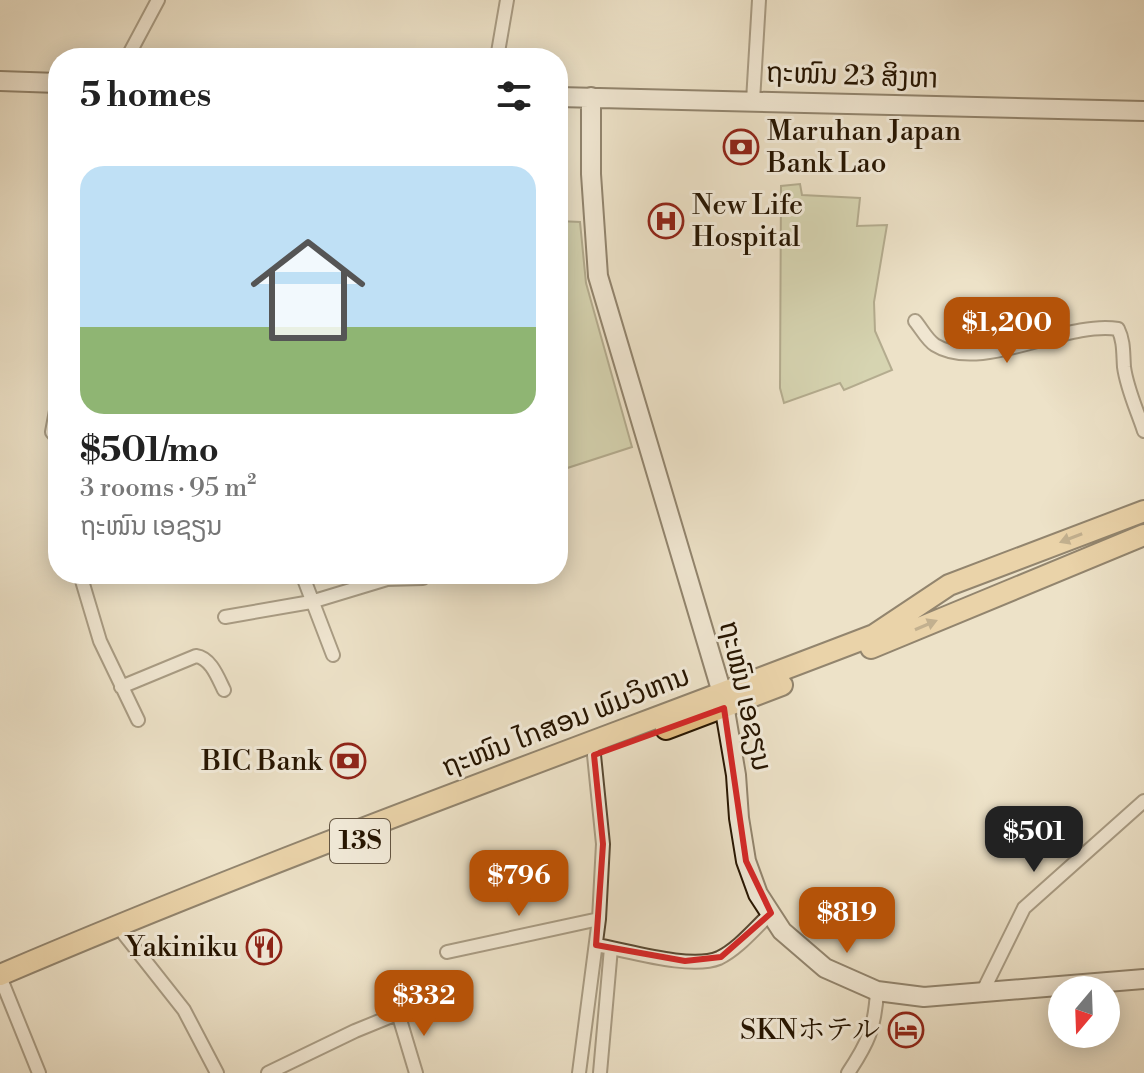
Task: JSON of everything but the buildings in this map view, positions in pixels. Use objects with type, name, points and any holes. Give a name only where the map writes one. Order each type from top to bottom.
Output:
[{"type":"highway","name":"ຖະໜົນ ໄກສອນ ພົມວິຫານ","points":[[1,982],[359,841],[594,755],[874,635],[949,585],[1144,511]]},
{"type":"highway","name":"ຖະໜົນ ໄກສອນ ພົມວິຫານ","points":[[1,982],[117,925],[358,829],[723,701],[1144,535]]},
{"type":"main road","points":[[0,81],[48,83]]},
{"type":"main road","name":"ຖະໜົນ 23 ສິງຫາ","points":[[568,97],[1144,111]]},
{"type":"main road","name":"ຖະໜົນ ເອຊຽນ","points":[[591,97],[591,174],[598,276],[723,701],[746,861],[758,894],[782,931],[825,968],[877,991],[924,997],[1144,979]]},
{"type":"street","points":[[132,48],[158,0]]},
{"type":"street","points":[[499,48],[507,0]]},
{"type":"street","points":[[753,101],[759,0]]},
{"type":"street","points":[[915,321],[933,344],[968,355],[1092,330],[1118,329],[1124,351],[1124,368],[1144,431]]},
{"type":"street","points":[[83,584],[100,641],[138,720]]},
{"type":"street","points":[[305,584],[333,655]]},
{"type":"street","points":[[225,617],[311,602],[370,584]]},
{"type":"street","points":[[121,687],[196,656],[203,657],[210,664],[224,690]]},
{"type":"street","points":[[579,1073],[599,919],[603,844],[594,755]]},
{"type":"street","points":[[982,993],[1024,908],[1144,801]]},
{"type":"street","points":[[596,945],[685,961],[708,961],[731,950],[771,913]]},
{"type":"street","points":[[447,952],[599,919]]},
{"type":"street","points":[[124,934],[184,1010],[217,1073]]},
{"type":"street","points":[[600,1073],[611,948]]},
{"type":"street","points":[[1,982],[39,1073]]},
{"type":"street","points":[[848,1073],[868,1043],[875,1022],[877,991]]},
{"type":"street","points":[[268,1073],[426,1002]]},
{"type":"street","points":[[398,1013],[416,1073]]},
{"type":"highlighted area","points":[[724,708],[746,861],[771,913],[721,957],[685,961],[596,945],[603,844],[594,755]]},
{"type":"green space","points":[[800,184],[802,195],[860,198],[857,226],[887,225],[874,302],[875,331],[892,370],[844,390],[840,383],[784,403],[780,388],[781,186]]},
{"type":"green space","points":[[568,221],[580,222],[586,283],[632,447],[568,468]]},
{"type":"place","name":"Maruhan Japan Bank Lao","points":[[741,147]]},
{"type":"place","name":"New Life Hospital","points":[[666,221]]},
{"type":"place","name":"BIC Bank","points":[[348,761]]},
{"type":"place","name":"Yakiniku","points":[[264,947]]},
{"type":"place","name":"SKNホテル","points":[[906,1030]]}]
